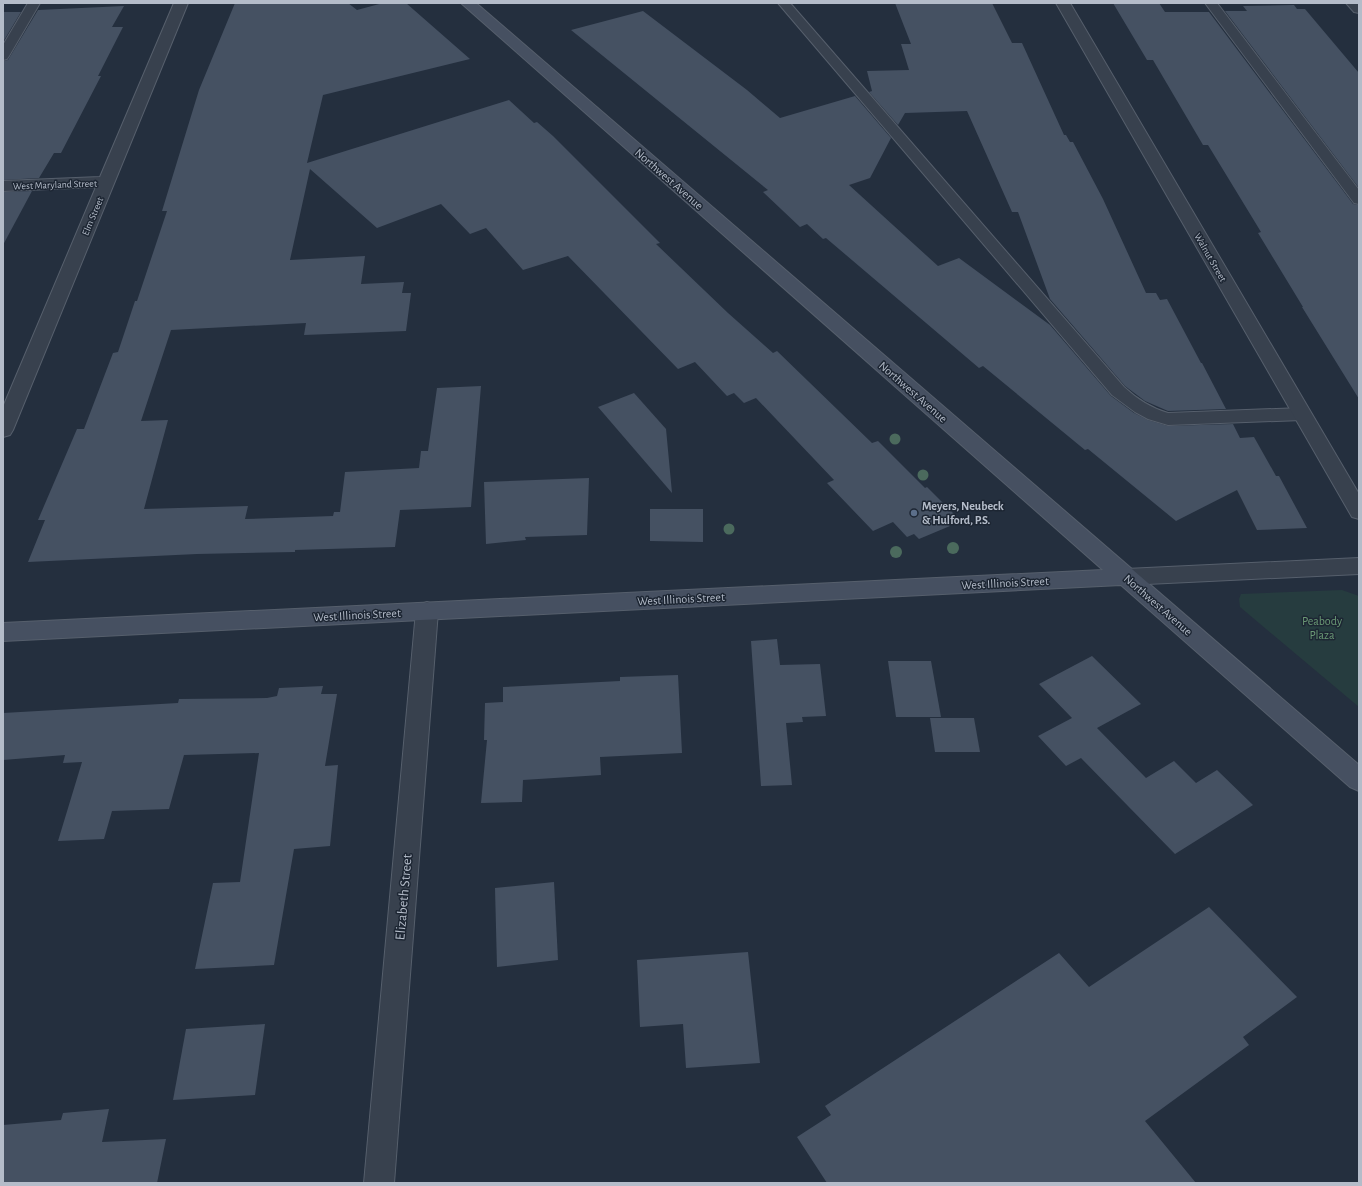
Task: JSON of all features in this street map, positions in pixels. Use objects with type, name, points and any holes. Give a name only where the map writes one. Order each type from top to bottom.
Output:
[{"type":"street","name":"Elm Street","points":[[3,430],[181,3]]},
{"type":"street","name":"Northwest Avenue","points":[[468,3],[1359,780]]},
{"type":"street","name":"Walnut Street","points":[[1063,3],[1359,512]]},
{"type":"street","points":[[1353,3],[1359,9]]},
{"type":"street","name":"West Maryland Street","points":[[3,186],[106,182]]},
{"type":"street","name":"West Illinois Street","points":[[3,632],[1359,566]]},
{"type":"street","name":"Elizabeth Street","points":[[379,1183],[427,611]]},
{"type":"lane","points":[[3,56],[34,3]]},
{"type":"lane","points":[[784,3],[1129,402],[1155,416],[1168,419],[1302,414]]},
{"type":"lane","points":[[1211,3],[1359,200]]},
{"type":"green space","name":"Peabody Plaza","points":[[1342,590],[1359,596],[1359,707],[1240,607],[1239,599],[1241,594]]},
{"type":"building","points":[[235,3],[348,3],[357,10],[383,3],[406,3],[470,59],[323,95],[307,163],[509,100],[534,123],[537,122],[553,136],[660,243],[656,244],[728,313],[773,353],[777,351],[872,443],[878,441],[925,488],[927,487],[954,514],[944,519],[950,526],[919,539],[914,534],[907,537],[893,522],[873,531],[827,483],[834,480],[756,398],[744,403],[734,393],[727,396],[695,362],[678,369],[568,256],[523,270],[486,228],[470,234],[441,204],[377,228],[310,169],[290,260],[365,256],[361,284],[404,282],[402,293],[411,293],[406,331],[304,335],[306,323],[171,330],[141,421],[168,420],[144,509],[248,506],[245,519],[333,516],[334,512],[340,512],[345,472],[419,468],[421,451],[428,451],[437,388],[481,386],[471,507],[400,510],[395,547],[28,562],[45,520],[38,520],[77,429],[84,429],[113,353],[118,352],[135,301],[137,301],[167,211],[162,211],[199,90]]},
{"type":"building","points":[[895,3],[992,3],[1012,43],[1022,43],[1064,135],[1066,135],[1070,142],[1073,142],[1103,199],[1146,293],[1156,293],[1160,300],[1167,299],[1226,409],[1168,411],[1145,401],[1125,386],[1050,299],[1018,212],[1012,212],[967,111],[905,113],[898,125],[869,92],[872,91],[867,71],[909,70],[901,44],[911,44]]},
{"type":"building","points":[[1113,3],[1159,3],[1165,12],[1209,12],[1353,204],[1359,205],[1359,399],[1258,233],[1261,232],[1208,145],[1203,145],[1153,60],[1147,60]]},
{"type":"building","points":[[1294,5],[1297,9],[1305,9],[1359,73],[1359,188],[1225,11],[1247,11],[1243,6]]},
{"type":"building","points":[[124,6],[112,27],[123,27],[98,76],[101,76],[61,153],[54,153],[39,178],[3,180],[3,61],[8,60],[38,10]]},
{"type":"building","points":[[643,11],[747,90],[780,118],[855,96],[891,138],[870,178],[849,185],[938,266],[959,258],[1050,325],[1111,396],[1134,413],[1148,420],[1168,426],[1233,424],[1240,438],[1254,437],[1276,476],[1279,476],[1307,528],[1257,530],[1237,490],[1176,521],[1088,449],[1085,450],[983,366],[979,368],[826,238],[823,239],[807,224],[800,227],[763,192],[768,190],[571,30]]},
{"type":"building","points":[[3,12],[21,12],[3,42]]},
{"type":"building","points":[[32,191],[3,245],[3,192]]},
{"type":"building","points":[[634,393],[666,429],[672,493],[598,407]]},
{"type":"building","points":[[589,478],[587,535],[525,537],[526,540],[486,544],[484,482]]},
{"type":"building","points":[[650,509],[703,509],[703,542],[650,541]]},
{"type":"building","points":[[777,639],[780,665],[820,664],[826,716],[802,717],[803,722],[786,723],[792,785],[761,786],[751,641]]},
{"type":"building","points":[[1092,656],[1141,704],[1097,728],[1146,778],[1174,761],[1196,783],[1217,770],[1253,805],[1175,854],[1081,758],[1066,766],[1038,736],[1072,718],[1039,684]]},
{"type":"building","points":[[888,661],[931,661],[941,717],[896,717]]},
{"type":"building","points":[[678,675],[682,753],[600,757],[601,775],[523,780],[522,802],[481,803],[487,740],[484,740],[485,703],[503,702],[503,687],[620,681],[620,677]]},
{"type":"building","points":[[323,686],[321,694],[337,694],[325,766],[338,765],[330,846],[294,849],[274,965],[195,969],[213,883],[240,882],[259,753],[184,755],[169,809],[112,811],[104,839],[58,841],[82,762],[63,763],[65,755],[3,760],[3,713],[178,703],[179,699],[267,698],[277,696],[279,688]]},
{"type":"building","points":[[930,718],[974,718],[980,752],[935,752]]},
{"type":"building","points":[[554,882],[558,960],[497,967],[495,888]]},
{"type":"building","points":[[1209,907],[1297,997],[1243,1037],[1249,1045],[1145,1121],[1196,1183],[827,1183],[797,1137],[831,1115],[825,1106],[1059,953],[1089,987]]},
{"type":"building","points":[[748,952],[760,1063],[686,1068],[683,1024],[640,1027],[637,960]]},
{"type":"building","points":[[265,1024],[255,1095],[173,1100],[186,1029]]},
{"type":"building","points":[[109,1109],[102,1142],[166,1139],[157,1183],[3,1183],[3,1125],[61,1120],[63,1113]]},
{"type":"place","name":"Meyers, Neubeck & Hulford, P.S.","points":[[914,513]]}]
